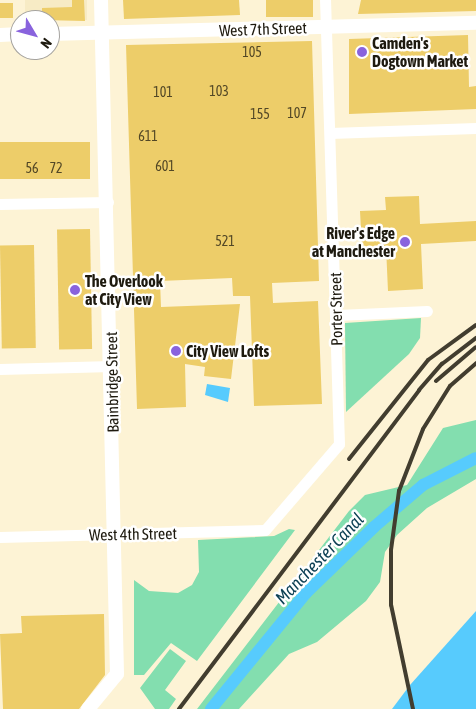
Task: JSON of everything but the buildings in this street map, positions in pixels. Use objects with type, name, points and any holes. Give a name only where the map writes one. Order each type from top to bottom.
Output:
[{"type":"street","name":"Bainbridge Street","points":[[88,709],[117,674],[116,534],[101,0]]},
{"type":"street","name":"Porter Street","points":[[265,530],[339,444],[337,315],[325,0]]},
{"type":"street","name":"West 7th Street","points":[[60,34],[476,23]]},
{"type":"street","points":[[330,133],[476,128]]},
{"type":"street","points":[[0,204],[108,202]]},
{"type":"street","points":[[337,315],[427,311]]},
{"type":"street","points":[[0,369],[112,366]]},
{"type":"street","name":"West 4th Street","points":[[0,536],[265,530]]},
{"type":"shaded area","points":[[25,0],[87,0],[87,20],[60,20],[60,10],[25,10]]},
{"type":"green space","points":[[421,318],[420,338],[409,354],[346,412],[345,323]]},
{"type":"green space","points":[[476,420],[476,479],[427,508],[397,535],[385,552],[380,582],[366,601],[317,642],[289,654],[239,709],[197,709],[349,511],[365,495],[407,485],[443,428]]},
{"type":"green space","points":[[289,529],[295,530],[197,661],[171,643],[144,675],[134,675],[134,580],[149,591],[178,593],[192,585],[199,572],[198,540],[274,536]]},
{"type":"green space","points":[[170,649],[186,661],[165,690],[176,699],[169,709],[155,709],[140,688]]},
{"type":"water","points":[[207,384],[230,388],[228,402],[205,395]]},
{"type":"water","points":[[476,611],[476,709],[392,709],[410,685]]},
{"type":"waterway","name":"Manchester Canal","points":[[211,709],[306,593],[374,527],[423,485],[476,458]]},
{"type":"railway","points":[[349,459],[428,360],[476,325]]},
{"type":"railway","points":[[179,709],[419,390],[442,364],[476,338]]},
{"type":"railway","points":[[436,381],[476,347]]},
{"type":"railway","points":[[413,709],[391,605],[391,550],[399,491],[423,429],[450,386],[476,363]]},
{"type":"place","name":"Camden's Dogtown Market","points":[[362,52]]},
{"type":"place","name":"River's Edge at Manchester","points":[[405,242]]},
{"type":"place","name":"The Overlook at City View","points":[[75,290]]},
{"type":"place","name":"City View Lofts","points":[[176,351]]}]
